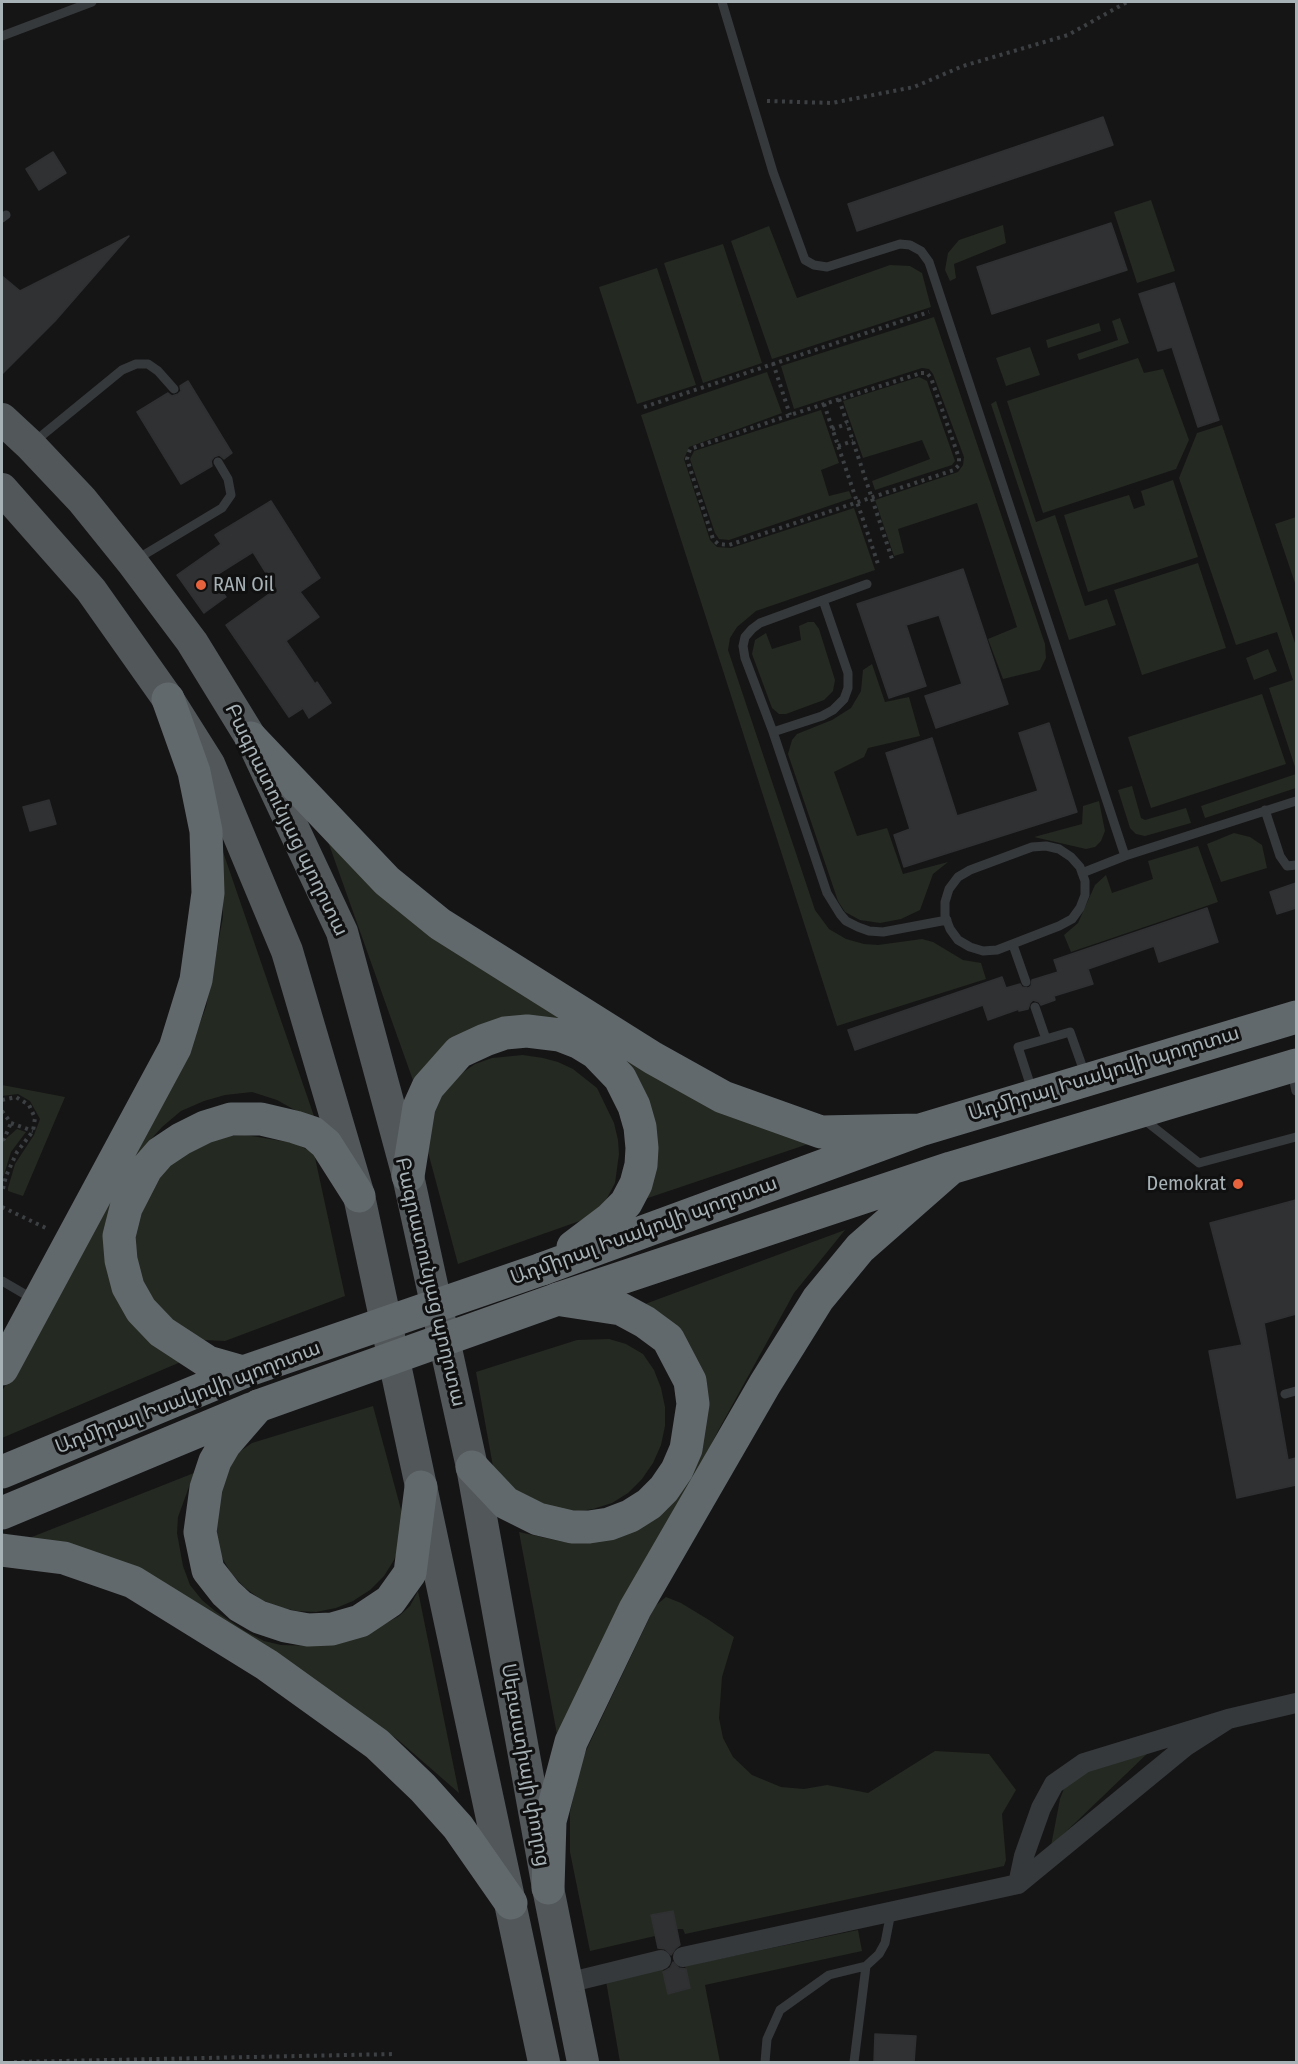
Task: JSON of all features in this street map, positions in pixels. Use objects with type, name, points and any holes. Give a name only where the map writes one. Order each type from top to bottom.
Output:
[{"type":"highway","points":[[2,1369],[175,1048],[196,980],[208,893],[206,831],[194,772],[168,699]]},
{"type":"highway","points":[[251,738],[387,880],[440,924],[652,1058],[723,1097],[821,1132],[920,1130]]},
{"type":"highway","name":"Ադմիրալ Իսակովի պողոտա","points":[[2,1472],[243,1372],[542,1269],[920,1130],[1033,1094],[1296,1017]]},
{"type":"highway","points":[[408,1176],[419,1107],[428,1087],[459,1052],[505,1033],[527,1030],[560,1035],[596,1053],[620,1078],[634,1107],[640,1127],[641,1165],[636,1184],[626,1203],[610,1219],[542,1269]]},
{"type":"highway","name":"Ադմիրալ Իսակովի պողոտա","points":[[2,1514],[258,1406],[558,1299],[951,1168],[1136,1113],[1295,1074]]},
{"type":"highway","points":[[243,1372],[208,1362],[162,1332],[141,1310],[128,1287],[121,1260],[119,1236],[126,1208],[146,1169],[160,1153],[205,1127],[231,1119],[261,1119],[313,1133],[326,1144],[358,1196]]},
{"type":"highway","points":[[548,1888],[549,1821],[571,1742],[635,1610],[765,1383],[818,1299],[860,1248],[951,1168]]},
{"type":"highway","points":[[472,1467],[506,1503],[538,1519],[572,1527],[609,1524],[630,1516],[649,1504],[664,1489],[676,1470],[686,1449],[693,1404],[690,1381],[680,1358],[668,1339],[645,1322],[621,1309],[558,1299]]},
{"type":"highway","points":[[258,1406],[225,1444],[214,1461],[206,1488],[200,1532],[208,1570],[226,1593],[259,1617],[308,1630],[332,1629],[360,1621],[390,1600],[410,1573],[421,1487]]},
{"type":"highway","points":[[2,1550],[64,1558],[133,1582],[267,1665],[377,1744],[423,1788],[458,1827],[512,1903]]},
{"type":"main road","name":"Բագրատունյաց պողոտա","points":[[2,419],[82,500],[192,642],[251,738],[342,932],[408,1176],[472,1467]]},
{"type":"main road","points":[[2,489],[91,590],[168,699],[209,764],[287,951],[358,1196],[421,1487]]},
{"type":"main road","name":"Սեբաստիայի փողոց","points":[[472,1467],[548,1888],[583,2062]]},
{"type":"main road","name":"Սեբաստիայի փողոց","points":[[421,1487],[512,1903],[544,2062]]},
{"type":"street","points":[[1018,1884],[1024,1856],[1041,1808],[1054,1784],[1084,1763],[1228,1719],[1296,1703]]},
{"type":"street","points":[[683,1957],[1018,1884],[1186,1746],[1228,1719]]},
{"type":"street","points":[[567,1983],[661,1960]]},
{"type":"lane","points":[[2,36],[92,2]]},
{"type":"lane","points":[[722,2],[773,172],[805,260],[814,265],[827,267],[900,244],[910,245],[921,251],[929,262],[1125,856]]},
{"type":"lane","points":[[30,445],[122,370],[135,364],[148,364],[158,371],[174,389]]},
{"type":"lane","points":[[132,562],[222,508],[231,495],[228,479],[218,462]]},
{"type":"lane","points":[[867,584],[760,623],[745,638],[743,646],[745,658],[773,732],[827,893],[840,914],[846,921],[858,927],[883,932],[946,920]]},
{"type":"lane","points":[[773,732],[827,713],[844,699],[848,688],[848,673],[823,600]]},
{"type":"lane","points":[[1082,873],[1125,856],[1296,801]]},
{"type":"lane","points":[[1265,810],[1280,856],[1287,866],[1296,865]]},
{"type":"lane","points":[[1046,846],[1059,849],[1071,856],[1082,873],[1085,881],[1085,895],[1072,919],[1013,945],[983,951],[969,947],[958,940],[946,920],[945,902],[958,878],[970,870],[1032,847],[1046,846]]},
{"type":"lane","points":[[1013,945],[1026,982]]},
{"type":"lane","points":[[1035,1006],[1046,1039]]},
{"type":"lane","points":[[1033,1094],[1018,1047],[1070,1032],[1086,1079]]},
{"type":"lane","points":[[1136,1113],[1199,1162],[1296,1137]]},
{"type":"lane","points":[[2,1281],[38,1302]]},
{"type":"lane","points":[[1286,1394],[1296,1391]]},
{"type":"lane","points":[[765,2062],[767,2038],[780,2010],[830,1975],[866,1966],[879,1954],[885,1943],[891,1912]]},
{"type":"lane","points":[[854,2062],[866,1966]]},
{"type":"path","points":[[751,100],[832,103],[914,87],[963,66],[1068,35],[1127,2]]},
{"type":"path","points":[[644,407],[944,307]]},
{"type":"path","points":[[773,363],[790,415]]},
{"type":"path","points":[[927,373],[931,378],[959,458],[959,465],[954,470],[729,545],[718,544],[713,539],[687,459],[690,449],[824,404],[927,373]]},
{"type":"path","points":[[839,399],[893,562]]},
{"type":"path","points":[[824,404],[879,567]]},
{"type":"path","points":[[832,429],[847,424]]},
{"type":"path","points":[[838,446],[853,441]]},
{"type":"path","points":[[2,1100],[15,1097],[29,1105],[35,1118],[33,1131],[17,1152],[6,1176],[2,1193]]},
{"type":"path","points":[[2,1111],[11,1123],[33,1131]]},
{"type":"path","points":[[2,1140],[11,1123]]},
{"type":"path","points":[[2,1208],[57,1232]]},
{"type":"path","points":[[14,2062],[395,2054]]},
{"type":"shaded area","points":[[1151,200],[1175,271],[1137,283],[1114,212]]},
{"type":"shaded area","points":[[1003,225],[1006,243],[954,264],[956,278],[950,281],[945,270],[948,253],[959,240]]},
{"type":"shaded area","points":[[769,226],[797,298],[890,265],[910,266],[922,273],[931,307],[772,359],[731,241]]},
{"type":"shaded area","points":[[723,244],[762,363],[703,383],[664,263]]},
{"type":"shaded area","points":[[657,268],[696,385],[637,404],[599,287]]},
{"type":"shaded area","points":[[934,317],[1045,644],[1046,658],[1040,670],[1003,679],[988,639],[1017,627],[977,503],[898,529],[904,553],[894,556],[875,500],[958,472],[963,465],[964,457],[933,374],[929,369],[922,368],[794,409],[781,366]]},
{"type":"shaded area","points":[[1120,318],[1129,343],[1079,360],[1077,354],[1118,340],[1112,321]]},
{"type":"shaded area","points":[[1099,323],[1101,331],[1048,348],[1046,340]]},
{"type":"shaded area","points":[[1030,347],[1040,375],[1006,386],[996,358]]},
{"type":"shaded area","points":[[1138,358],[1144,373],[1163,369],[1189,440],[1176,469],[1043,513],[1007,401]]},
{"type":"shaded area","points":[[767,372],[782,413],[689,447],[684,459],[710,540],[717,547],[731,548],[854,508],[875,570],[756,611],[737,627],[730,638],[728,650],[815,910],[829,929],[846,939],[878,945],[922,939],[933,942],[963,960],[981,963],[986,979],[837,1026],[641,415]]},
{"type":"shaded area","points":[[919,377],[927,381],[955,461],[952,465],[875,490],[872,481],[930,459],[922,440],[863,458],[843,401]]},
{"type":"shaded area","points":[[996,401],[1036,522],[1055,515],[1085,606],[1107,599],[1116,625],[1069,640],[991,404]]},
{"type":"shaded area","points":[[821,410],[839,463],[821,470],[829,496],[849,491],[852,498],[729,540],[719,539],[690,459],[694,451]]},
{"type":"shaded area","points":[[1222,425],[1296,646],[1296,770],[1269,688],[1293,680],[1277,632],[1236,645],[1179,478],[1197,433]]},
{"type":"shaded area","points":[[1173,480],[1198,557],[1088,592],[1064,515],[1129,495],[1134,509],[1145,505],[1141,491]]},
{"type":"shaded area","points":[[1296,517],[1296,582],[1295,583],[1275,524]]},
{"type":"shaded area","points":[[1198,563],[1226,648],[1142,675],[1114,590]]},
{"type":"shaded area","points":[[814,622],[819,629],[835,680],[833,691],[824,700],[786,714],[779,714],[772,708],[752,654],[755,640],[766,633],[772,649],[801,640],[799,626]]},
{"type":"shaded area","points":[[1268,649],[1277,671],[1254,680],[1246,658]]},
{"type":"shaded area","points":[[872,664],[885,702],[909,697],[920,736],[868,748],[864,757],[834,772],[857,836],[887,828],[903,874],[948,862],[933,874],[920,910],[901,919],[880,923],[860,920],[845,912],[838,901],[788,754],[792,740],[797,734],[832,720],[851,708],[861,691],[863,670]]},
{"type":"shaded area","points":[[1262,694],[1286,764],[1151,808],[1128,737]]},
{"type":"shaded area","points":[[1296,774],[1296,788],[1205,818],[1201,806]]},
{"type":"shaded area","points":[[1132,786],[1141,818],[1145,820],[1186,808],[1191,823],[1145,836],[1136,834],[1130,828],[1118,790]]},
{"type":"shaded area","points":[[1099,801],[1105,831],[1101,841],[1095,847],[1086,849],[1034,837],[1082,824],[1083,806]]},
{"type":"shaded area","points":[[320,819],[376,885],[826,1138],[642,1200],[651,1120],[545,1021],[415,1086]]},
{"type":"shaded area","points":[[1234,833],[1250,837],[1262,845],[1267,868],[1221,882],[1207,844]]},
{"type":"shaded area","points":[[221,846],[316,1122],[277,1100],[252,1092],[225,1095],[204,1101],[181,1111],[162,1127],[145,1146],[107,1232],[183,1361],[2,1438],[2,1391],[33,1338],[195,1036],[206,1007],[223,917]]},
{"type":"shaded area","points":[[1198,846],[1218,902],[1071,952],[1064,935],[1078,923],[1095,885],[1106,875],[1112,893],[1153,879],[1148,861]]},
{"type":"shaded area","points":[[523,1055],[558,1062],[573,1069],[597,1088],[614,1123],[618,1140],[619,1154],[615,1183],[606,1200],[591,1217],[458,1264],[424,1137],[424,1114],[449,1082],[475,1064],[492,1058]]},
{"type":"shaded area","points":[[2,1085],[65,1097],[23,1196],[8,1191],[8,1188],[15,1164],[34,1135],[40,1119],[30,1101],[18,1094],[2,1096]]},
{"type":"shaded area","points":[[17,1129],[26,1132],[11,1152],[2,1181],[2,1142]]},
{"type":"shaded area","points":[[246,1135],[294,1143],[314,1153],[345,1296],[225,1341],[203,1340],[184,1331],[153,1301],[136,1262],[134,1240],[136,1219],[154,1180],[185,1150],[225,1136]]},
{"type":"shaded area","points":[[845,1230],[794,1293],[718,1431],[559,1745],[519,1532],[564,1542],[593,1543],[702,1438],[637,1307]]},
{"type":"shaded area","points":[[609,1339],[626,1344],[643,1354],[654,1370],[665,1407],[665,1426],[661,1445],[642,1479],[628,1493],[612,1503],[574,1512],[535,1506],[494,1472],[476,1372],[577,1340]]},
{"type":"shaded area","points":[[373,1406],[403,1517],[401,1542],[394,1560],[384,1576],[370,1590],[336,1608],[316,1612],[297,1611],[278,1607],[260,1599],[231,1573],[214,1538],[213,1499],[236,1454],[252,1443]]},
{"type":"shaded area","points":[[194,1473],[178,1517],[177,1533],[183,1566],[190,1585],[202,1600],[245,1631],[264,1641],[281,1645],[320,1646],[399,1616],[410,1606],[418,1591],[459,1793],[397,1739],[337,1696],[237,1631],[4,1548]]},
{"type":"shaded area","points":[[666,1597],[681,1603],[734,1637],[722,1677],[719,1718],[723,1738],[733,1757],[752,1775],[781,1787],[804,1789],[827,1785],[868,1793],[935,1751],[989,1754],[1016,1790],[1002,1814],[1006,1860],[1004,1866],[685,1934],[683,1929],[677,1929],[672,1911],[651,1915],[655,1936],[590,1951],[570,1852],[570,1812],[582,1759],[655,1606]]},
{"type":"shaded area","points":[[1150,1751],[1051,1846],[1060,1799],[1065,1786],[1089,1769]]},
{"type":"shaded area","points":[[858,1930],[862,1951],[705,1985],[720,2062],[620,2062],[606,1981],[663,1969],[669,1994],[690,1988],[685,1966]]},
{"type":"building","points":[[1103,117],[1113,145],[857,231],[848,204]]},
{"type":"building","points":[[53,152],[66,173],[39,190],[26,169]]},
{"type":"building","points":[[1111,223],[1127,270],[992,314],[977,267]]},
{"type":"building","points":[[129,236],[55,321],[2,374],[2,276],[20,291]]},
{"type":"building","points":[[1174,283],[1219,420],[1198,427],[1172,347],[1158,351],[1139,294]]},
{"type":"building","points":[[188,381],[232,453],[224,459],[219,455],[214,457],[211,461],[212,466],[181,484],[137,412],[168,393],[172,396],[178,394],[181,391],[180,386]]},
{"type":"building","points":[[271,501],[320,578],[300,592],[319,617],[286,641],[331,703],[309,718],[303,708],[289,717],[226,625],[276,589],[253,552],[218,574],[219,576],[213,580],[226,597],[204,613],[177,575],[221,544],[215,535]]},
{"type":"building","points":[[963,569],[1008,704],[936,728],[925,696],[962,684],[939,615],[906,625],[926,686],[889,698],[857,604]]},
{"type":"building","points":[[1049,723],[1077,812],[904,867],[894,835],[910,829],[886,753],[932,738],[957,816],[1038,791],[1019,733]]},
{"type":"building","points":[[49,800],[56,824],[30,831],[23,807]]},
{"type":"building","points":[[1296,883],[1296,908],[1277,914],[1270,892]]},
{"type":"building","points":[[1207,908],[1218,942],[1159,962],[1154,946],[1088,969],[1093,984],[1054,996],[1055,1000],[1041,1005],[1033,1000],[1028,1009],[1019,1011],[1019,1009],[988,1020],[983,1005],[855,1050],[848,1030],[1002,977],[1006,988],[1020,984],[1028,988],[1032,980],[1058,972],[1054,960]]},
{"type":"building","points":[[1296,1200],[1296,1314],[1264,1323],[1288,1460],[1296,1458],[1296,1485],[1237,1498],[1209,1351],[1242,1345],[1210,1223]]},
{"type":"building","points":[[673,1911],[680,1945],[671,1955],[665,1949],[658,1948],[651,1915]]},
{"type":"building","points":[[673,1962],[679,1968],[686,1969],[690,1988],[668,1994],[663,1972],[670,1968]]},
{"type":"building","points":[[875,2034],[916,2036],[914,2062],[874,2062]]},
{"type":"place","name":"RAN Oil","points":[[201,585]]},
{"type":"place","name":"Demokrat","points":[[1238,1184]]}]
